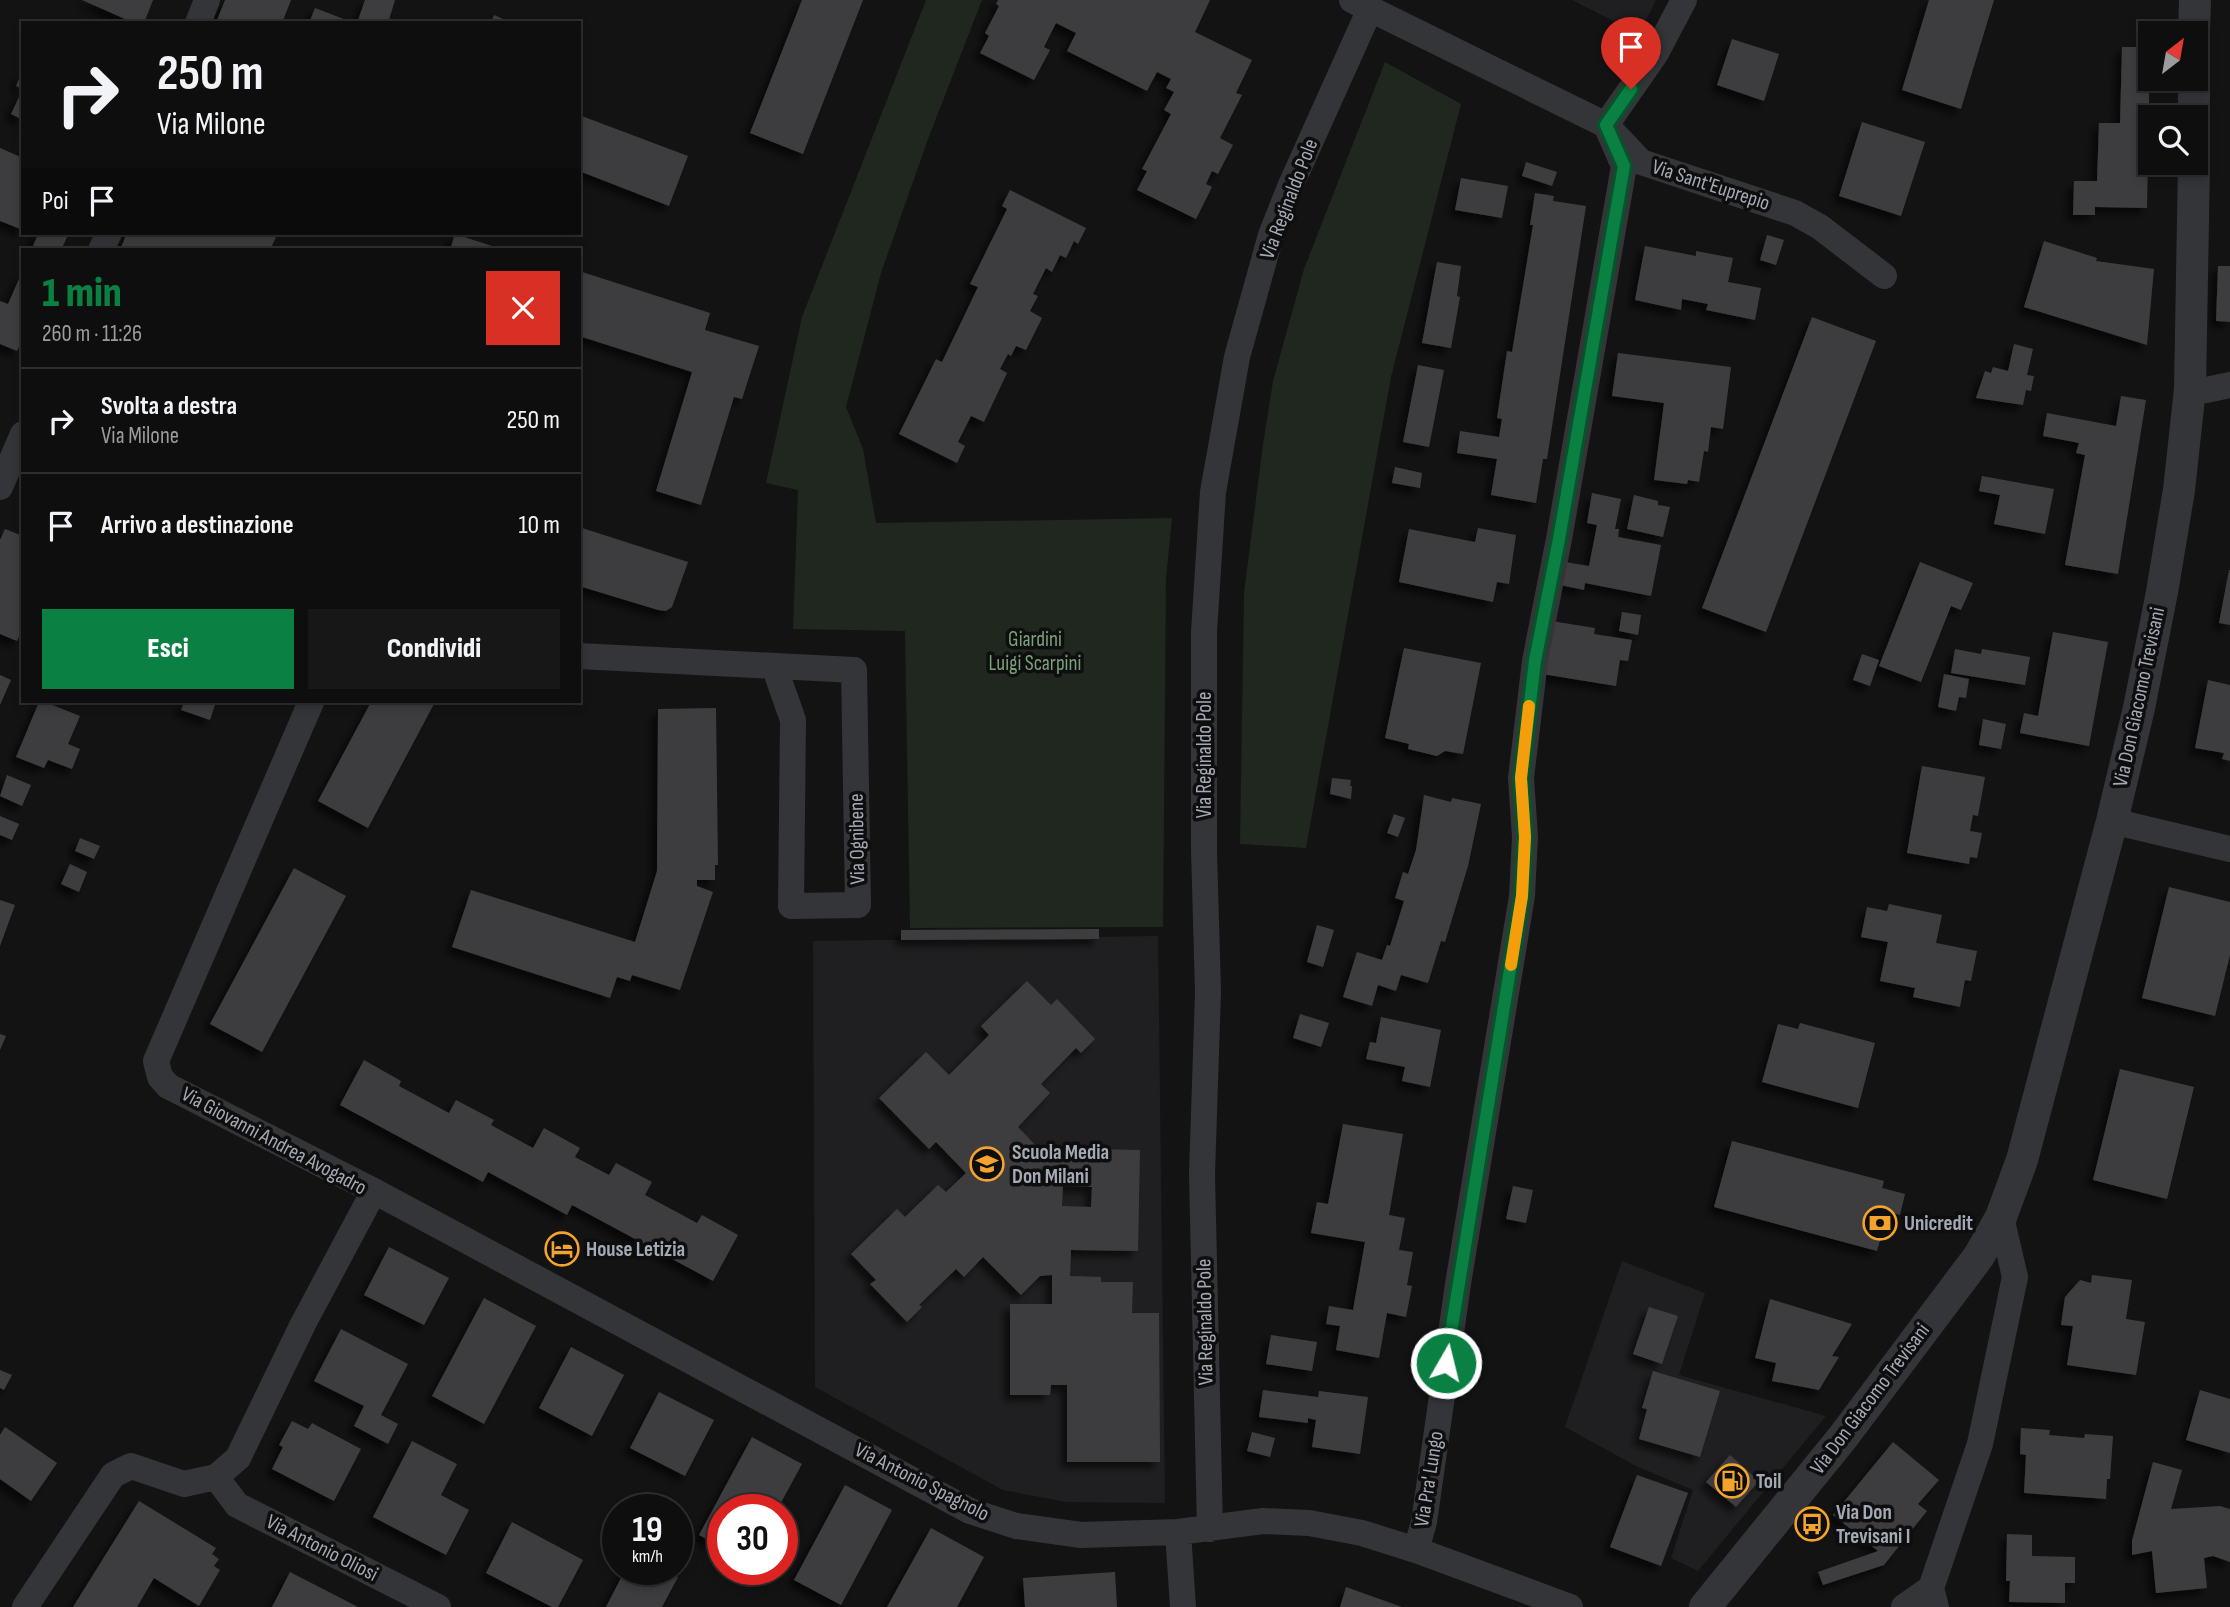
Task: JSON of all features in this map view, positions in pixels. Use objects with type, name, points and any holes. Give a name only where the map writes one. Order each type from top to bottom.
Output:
[{"type":"street","points":[[199,21],[208,0]]},
{"type":"street","points":[[1606,125],[1656,53],[1684,0]]},
{"type":"street","points":[[2194,0],[2194,21]]},
{"type":"street","name":"Via Sant'Euprepio","points":[[1361,5],[1606,125],[1641,162],[1795,213],[1820,227],[1884,276]]},
{"type":"street","name":"Via Reginaldo Pole","points":[[1210,1529],[1202,1174],[1208,992],[1204,851],[1204,632],[1213,492],[1237,357],[1271,235],[1361,5]]},
{"type":"street","name":"Via Pra' Lungo","points":[[1416,1550],[1424,1522],[1458,1284],[1522,896],[1525,837],[1521,778],[1535,661],[1624,166],[1606,125]]},
{"type":"street","name":"Via Don Giacomo Trevisani","points":[[1705,1607],[1843,1437],[1979,1256],[2001,1217],[2022,1160],[2112,821],[2139,708],[2162,592],[2179,490],[2190,389],[2194,175]]},
{"type":"street","points":[[2190,389],[2206,390],[2230,385]]},
{"type":"street","points":[[0,487],[21,438]]},
{"type":"street","name":"Via Ognibene","points":[[581,656],[854,670],[858,905],[791,906],[793,720],[774,666]]},
{"type":"street","name":"Via Giovanni Andrea Avogadro","points":[[216,1476],[238,1458],[303,1324],[374,1191],[168,1086],[160,1077],[156,1061],[311,703]]},
{"type":"street","points":[[2112,821],[2230,849]]},
{"type":"street","name":"Via Antonio Spagnolo","points":[[374,1191],[970,1511],[1016,1526],[1081,1535],[1178,1532],[1263,1521],[1309,1523],[1362,1533],[1416,1550],[1518,1598]]},
{"type":"street","points":[[1904,1607],[1934,1598],[1980,1444],[2015,1277],[2001,1217]]},
{"type":"street","points":[[25,1607],[113,1475],[131,1466],[184,1484],[216,1476]]},
{"type":"street","name":"Via Antonio Oliosi","points":[[216,1476],[237,1505],[438,1607]]},
{"type":"street","points":[[1178,1532],[1183,1607]]},
{"type":"street","points":[[1518,1598],[1570,1607]]},
{"type":"shaded area","points":[[1572,0],[1656,0],[1639,34]]},
{"type":"shaded area","name":"Scuola Media Don Milani","points":[[1158,936],[1165,1503],[1066,1502],[1003,1490],[815,1387],[813,941]]},
{"type":"shaded area","points":[[1622,1261],[1705,1293],[1679,1375],[1826,1416],[1698,1571],[1671,1558],[1693,1490],[1636,1466],[1565,1427]]},
{"type":"green space","name":"Giardini Luigi Scarpini","points":[[926,0],[982,0],[928,139],[881,273],[846,407],[863,449],[876,523],[1172,518],[1166,579],[1163,927],[910,928],[905,631],[793,629],[798,490],[766,483],[802,317]]},
{"type":"green space","points":[[1385,62],[1461,104],[1391,377],[1306,848],[1240,844],[1244,593],[1273,381],[1304,269]]},
{"type":"building","points":[[82,0],[153,0],[145,21],[129,21]]},
{"type":"building","points":[[225,0],[291,0],[283,21],[217,21]]},
{"type":"building","points":[[365,0],[395,0],[389,21],[358,21]]},
{"type":"building","points":[[802,0],[863,0],[803,154],[750,133]]},
{"type":"building","points":[[998,0],[1210,0],[1195,32],[1252,60],[1236,93],[1242,95],[1220,138],[1233,145],[1218,174],[1212,171],[1206,184],[1212,187],[1196,219],[1137,190],[1147,171],[1142,169],[1171,114],[1164,110],[1174,92],[1166,88],[1171,79],[1157,72],[1147,91],[1067,51],[1076,33],[1056,23],[1044,47],[1050,50],[1034,80],[980,53],[989,36],[985,33],[999,6],[996,4]]},
{"type":"building","points":[[1929,0],[1994,0],[1961,109],[1902,90]]},
{"type":"building","points":[[315,8],[349,21],[310,21]]},
{"type":"building","points":[[494,15],[508,21],[492,21]]},
{"type":"building","points":[[1732,39],[1779,54],[1764,101],[1717,85]]},
{"type":"building","points":[[2122,47],[2138,47],[2138,91],[2149,91],[2149,105],[2138,105],[2138,175],[2148,175],[2147,208],[2095,207],[2095,215],[2073,215],[2074,181],[2097,181],[2099,123],[2120,123]]},
{"type":"building","points":[[21,74],[21,88],[16,86]]},
{"type":"building","points":[[21,93],[21,119],[11,114]]},
{"type":"building","points":[[581,116],[688,156],[669,206],[581,172]]},
{"type":"building","points":[[1862,122],[1925,142],[1901,216],[1839,196]]},
{"type":"building","points":[[0,148],[21,157],[21,229],[0,221]]},
{"type":"building","points":[[1526,162],[1557,172],[1552,186],[1522,176]]},
{"type":"building","points":[[1461,178],[1508,186],[1502,218],[1455,210]]},
{"type":"building","points":[[1010,190],[1086,228],[1078,244],[1074,241],[1066,258],[1060,255],[1052,272],[1046,268],[1033,294],[1038,296],[1030,311],[1042,318],[1026,350],[1016,346],[1011,356],[1008,354],[1000,369],[1007,373],[984,422],[971,416],[958,442],[965,446],[957,463],[899,434],[936,359],[942,362],[978,287],[970,284],[1007,209],[1002,206]]},
{"type":"building","points":[[1535,193],[1554,196],[1553,201],[1586,206],[1547,459],[1543,459],[1536,503],[1491,495],[1497,459],[1457,453],[1460,431],[1499,437],[1502,419],[1497,418],[1507,351],[1512,352],[1533,225],[1530,225]]},
{"type":"building","points":[[32,235],[68,235],[62,248],[32,248],[37,237]]},
{"type":"building","points":[[126,235],[276,237],[271,248],[121,248]]},
{"type":"building","points":[[455,235],[492,246],[492,248],[451,248]]},
{"type":"building","points":[[1767,235],[1784,240],[1776,265],[1760,260]]},
{"type":"building","points":[[2044,241],[2097,258],[2096,261],[2154,269],[2147,345],[2024,307]]},
{"type":"building","points":[[1645,246],[1696,256],[1696,251],[1733,258],[1728,282],[1761,288],[1755,320],[1706,310],[1708,304],[1682,299],[1681,310],[1635,300]]},
{"type":"building","points":[[1437,262],[1461,266],[1457,296],[1460,297],[1451,348],[1422,343]]},
{"type":"building","points":[[2218,266],[2230,266],[2230,322],[2216,321]]},
{"type":"building","points":[[581,272],[710,313],[705,330],[759,346],[742,399],[734,397],[701,505],[656,491],[692,372],[581,337]]},
{"type":"building","points":[[21,275],[21,343],[17,351],[0,344],[0,301],[8,304]]},
{"type":"building","points":[[1812,317],[1876,341],[1766,632],[1702,608]]},
{"type":"building","points":[[2014,344],[2033,349],[2027,375],[2034,376],[2031,391],[2026,390],[2023,405],[1976,398],[1985,371],[1991,373],[1993,367],[2008,371]]},
{"type":"building","points":[[1618,353],[1731,367],[1723,429],[1711,427],[1708,452],[1704,451],[1699,482],[1688,480],[1687,484],[1654,480],[1664,403],[1612,396]]},
{"type":"building","points":[[1418,365],[1444,370],[1429,447],[1403,442]]},
{"type":"building","points":[[2121,396],[2146,400],[2118,574],[2065,565],[2085,455],[2076,453],[2079,443],[2043,436],[2047,413],[2116,426]]},
{"type":"building","points":[[1395,467],[1422,473],[1420,488],[1392,483]]},
{"type":"building","points":[[1982,476],[2054,489],[2045,534],[1994,524],[2000,495],[1979,491]]},
{"type":"building","points":[[1592,493],[1621,499],[1615,529],[1619,529],[1618,537],[1661,545],[1651,596],[1585,583],[1584,590],[1560,585],[1565,562],[1589,566],[1597,525],[1587,523]]},
{"type":"building","points":[[1634,495],[1670,507],[1663,537],[1627,529]]},
{"type":"building","points":[[581,528],[688,562],[672,607],[666,611],[581,587]]},
{"type":"building","points":[[1478,528],[1516,535],[1509,584],[1497,582],[1493,602],[1399,582],[1409,529],[1475,542]]},
{"type":"building","points":[[5,529],[21,535],[21,632],[17,641],[0,634],[0,540]]},
{"type":"building","points":[[1920,562],[1973,583],[1961,610],[1951,606],[1921,682],[1879,666]]},
{"type":"building","points":[[2230,570],[2230,625],[2219,623]]},
{"type":"building","points":[[1622,612],[1641,615],[1638,635],[1619,631]]},
{"type":"building","points":[[1545,620],[1595,628],[1594,634],[1632,640],[1628,661],[1620,660],[1616,686],[1536,673]]},
{"type":"building","points":[[2053,632],[2108,642],[2089,746],[2020,733],[2024,713],[2038,716]]},
{"type":"building","points":[[1404,648],[1481,663],[1463,754],[1445,751],[1437,756],[1408,749],[1409,744],[1385,738]]},
{"type":"building","points":[[1955,649],[1981,654],[1982,649],[2030,657],[2025,685],[1951,673]]},
{"type":"building","points":[[1862,654],[1879,660],[1870,686],[1853,680]]},
{"type":"building","points":[[1944,674],[1969,679],[1966,698],[1959,697],[1956,711],[1938,707]]},
{"type":"building","points":[[0,675],[11,680],[0,705]]},
{"type":"building","points":[[2208,680],[2230,685],[2230,761],[2222,759],[2224,753],[2195,748]]},
{"type":"building","points":[[39,703],[48,703],[80,716],[68,744],[80,749],[72,769],[48,760],[44,768],[16,757]]},
{"type":"building","points":[[184,703],[216,703],[210,720],[181,710]]},
{"type":"building","points":[[370,703],[434,703],[368,828],[318,801]]},
{"type":"building","points":[[716,708],[718,865],[715,865],[715,880],[697,880],[697,886],[713,892],[680,990],[632,975],[630,981],[617,977],[610,998],[452,947],[471,890],[635,942],[657,871],[658,709]]},
{"type":"building","points":[[1983,719],[2006,724],[2001,749],[1979,745]]},
{"type":"building","points":[[1922,766],[1985,777],[1978,816],[1973,815],[1970,831],[1982,833],[1977,858],[1970,857],[1969,864],[1907,853]]},
{"type":"building","points":[[7,775],[31,785],[22,806],[0,796]]},
{"type":"building","points":[[1332,778],[1351,780],[1351,799],[1330,794]]},
{"type":"building","points":[[1424,795],[1451,802],[1452,798],[1481,804],[1468,866],[1445,942],[1441,941],[1428,983],[1401,975],[1396,991],[1378,985],[1372,1006],[1343,997],[1357,952],[1382,960],[1387,945],[1390,946],[1404,901],[1395,898],[1403,872],[1408,874],[1416,850]]},
{"type":"building","points":[[1394,814],[1405,818],[1398,837],[1387,833]]},
{"type":"building","points":[[0,816],[19,824],[12,840],[0,835]]},
{"type":"building","points":[[80,838],[100,846],[94,859],[75,851]]},
{"type":"building","points":[[70,864],[87,872],[79,892],[61,884]]},
{"type":"building","points":[[294,868],[346,896],[262,1052],[210,1024]]},
{"type":"building","points":[[2169,887],[2230,902],[2230,955],[2215,1016],[2142,998]]},
{"type":"building","points":[[0,900],[15,905],[0,946]]},
{"type":"building","points":[[1889,904],[1942,915],[1936,943],[1977,951],[1971,981],[1965,980],[1960,1007],[1913,997],[1915,988],[1880,981],[1888,942],[1861,937],[1867,907],[1887,911]]},
{"type":"building","points":[[1317,925],[1334,930],[1323,967],[1307,962]]},
{"type":"building","points":[[1099,929],[1099,939],[901,940],[901,930]]},
{"type":"building","points":[[1027,981],[1051,1005],[1057,999],[1095,1039],[1081,1053],[1076,1048],[1041,1084],[1050,1093],[1018,1127],[1038,1148],[1140,1150],[1138,1251],[1071,1250],[1070,1276],[1101,1277],[1101,1282],[1133,1282],[1132,1313],[1159,1313],[1160,1462],[1067,1462],[1067,1385],[1051,1385],[1050,1395],[1010,1395],[1010,1304],[1052,1304],[1052,1275],[1040,1276],[1021,1295],[983,1257],[964,1277],[956,1269],[919,1305],[922,1307],[907,1322],[870,1284],[876,1280],[851,1254],[897,1209],[905,1217],[938,1185],[946,1192],[966,1173],[936,1142],[929,1149],[879,1098],[926,1052],[949,1075],[989,1035],[981,1026]],"holes":[[[1063,1186],[1092,1187],[1091,1207],[1062,1206]]]},
{"type":"building","points":[[1300,1014],[1329,1023],[1321,1047],[1293,1038]]},
{"type":"building","points":[[1381,1017],[1441,1030],[1430,1087],[1402,1081],[1405,1067],[1366,1059],[1370,1042],[1376,1043]]},
{"type":"building","points":[[1800,1023],[1875,1043],[1858,1108],[1762,1082],[1778,1024],[1798,1029]]},
{"type":"building","points":[[0,1034],[6,1036],[0,1050]]},
{"type":"building","points":[[364,1060],[401,1081],[399,1086],[449,1113],[456,1100],[494,1120],[491,1125],[533,1148],[544,1128],[580,1148],[575,1157],[609,1175],[616,1163],[652,1182],[645,1195],[697,1223],[702,1215],[738,1235],[713,1281],[572,1205],[567,1215],[488,1172],[483,1182],[340,1105]]},
{"type":"building","points":[[2120,1069],[2194,1087],[2167,1199],[2093,1180]]},
{"type":"building","points":[[1343,1124],[1403,1134],[1389,1215],[1405,1218],[1399,1250],[1413,1252],[1407,1285],[1412,1286],[1406,1317],[1387,1313],[1379,1358],[1336,1350],[1340,1326],[1326,1324],[1329,1306],[1353,1310],[1365,1242],[1311,1233],[1317,1202],[1328,1204]]},
{"type":"building","points":[[1732,1141],[1884,1181],[1882,1188],[1905,1194],[1900,1215],[1893,1213],[1889,1231],[1883,1230],[1877,1251],[1714,1207]]},
{"type":"building","points":[[1513,1186],[1533,1190],[1526,1223],[1506,1219]]},
{"type":"building","points":[[389,1247],[449,1278],[424,1325],[364,1295]]},
{"type":"building","points":[[2092,1275],[2132,1280],[2126,1319],[2145,1322],[2136,1375],[2067,1365],[2073,1326],[2061,1325],[2065,1297],[2080,1280],[2091,1283]]},
{"type":"building","points":[[484,1298],[536,1326],[484,1424],[432,1396]]},
{"type":"building","points":[[1770,1299],[1852,1324],[1832,1356],[1839,1357],[1819,1390],[1772,1381],[1776,1363],[1755,1358]]},
{"type":"building","points":[[1649,1307],[1678,1316],[1662,1364],[1633,1354]]},
{"type":"building","points":[[341,1329],[408,1364],[381,1415],[398,1424],[388,1444],[354,1426],[364,1406],[314,1381]]},
{"type":"building","points":[[1271,1335],[1317,1342],[1312,1371],[1266,1364]]},
{"type":"building","points":[[571,1347],[624,1375],[592,1436],[539,1408]]},
{"type":"building","points":[[0,1370],[12,1375],[4,1390],[0,1388]]},
{"type":"building","points":[[1653,1371],[1720,1391],[1700,1457],[1639,1439],[1647,1409],[1642,1408]]},
{"type":"building","points":[[1263,1390],[1318,1397],[1319,1391],[1368,1397],[1360,1454],[1312,1447],[1316,1420],[1308,1418],[1308,1423],[1259,1417]]},
{"type":"building","points":[[2200,1390],[2230,1399],[2230,1453],[2186,1440]]},
{"type":"building","points":[[659,1392],[714,1420],[685,1476],[630,1448]]},
{"type":"building","points":[[292,1421],[308,1429],[312,1423],[361,1449],[334,1501],[272,1469],[283,1447],[279,1445]]},
{"type":"building","points":[[5,1427],[57,1463],[31,1501],[0,1479],[0,1435]]},
{"type":"building","points":[[2021,1428],[2050,1430],[2049,1435],[2084,1438],[2085,1434],[2113,1436],[2106,1499],[2024,1493],[2026,1455],[2020,1454]]},
{"type":"building","points":[[1252,1432],[1275,1438],[1270,1457],[1247,1451]]},
{"type":"building","points":[[752,1437],[802,1464],[786,1494],[721,1494]]},
{"type":"building","points":[[412,1441],[457,1464],[441,1495],[469,1510],[446,1555],[373,1517]]},
{"type":"building","points":[[1893,1442],[1939,1480],[1918,1504],[1927,1511],[1884,1565],[1823,1585],[1818,1572],[1878,1551],[1833,1515]]},
{"type":"building","points":[[1730,1455],[1759,1481],[1736,1507],[1706,1482]]},
{"type":"building","points":[[2153,1462],[2182,1470],[2171,1509],[2220,1506],[2230,1509],[2230,1562],[2213,1556],[2204,1558],[2207,1588],[2156,1593],[2152,1551],[2132,1555],[2132,1541]]},
{"type":"building","points":[[1637,1475],[1688,1493],[1661,1566],[1610,1547]]},
{"type":"building","points":[[845,1485],[892,1510],[841,1605],[798,1582],[798,1573]]},
{"type":"building","points":[[139,1501],[216,1548],[212,1554],[219,1559],[214,1566],[220,1570],[199,1606],[154,1578],[137,1607],[73,1607]]},
{"type":"building","points":[[707,1520],[707,1539],[699,1535]]},
{"type":"building","points":[[512,1522],[583,1560],[558,1607],[552,1607],[486,1573]]},
{"type":"building","points":[[931,1528],[984,1557],[957,1607],[887,1607]]},
{"type":"building","points":[[2007,1534],[2032,1535],[2032,1556],[2075,1557],[2075,1583],[2065,1583],[2065,1603],[2009,1602],[2010,1581],[2006,1581]]},
{"type":"building","points":[[290,1572],[358,1607],[272,1607]]},
{"type":"building","points":[[1115,1572],[1117,1607],[1025,1607],[1023,1578]]},
{"type":"building","points":[[617,1585],[674,1585],[662,1607],[606,1607]]},
{"type":"building","points":[[1346,1587],[1402,1607],[1340,1607]]},
{"type":"slow traffic","points":[[1511,965],[1522,896],[1525,837],[1521,778],[1529,706]]},
{"type":"place","name":"Scuola Media Don Milani","points":[[987,1164]]},
{"type":"place","name":"Unicredit","points":[[1880,1223]]},
{"type":"place","name":"House Letizia","points":[[562,1249]]},
{"type":"place","name":"Toil","points":[[1732,1481]]},
{"type":"place","name":"Via Don Trevisani I","points":[[1812,1524]]},
{"type":"route","points":[[1446,1363],[1522,896],[1525,837],[1521,778],[1535,661],[1624,166],[1606,125],[1631,89]]}]
